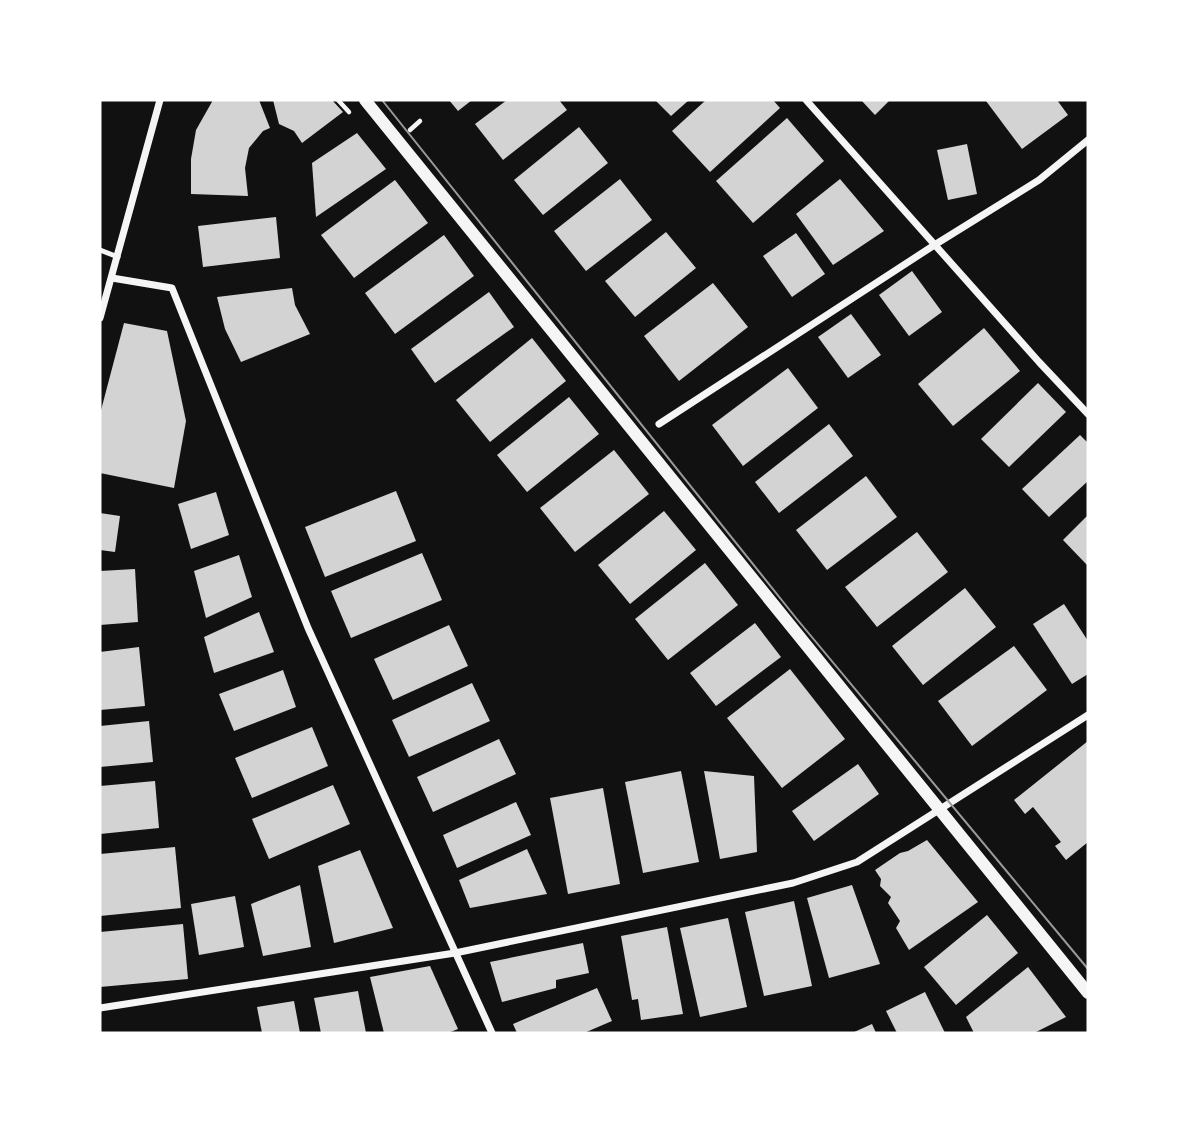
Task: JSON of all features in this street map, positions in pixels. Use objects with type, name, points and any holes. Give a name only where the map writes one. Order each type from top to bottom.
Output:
[{"type":"street","points":[[100,318],[160,100]]},
{"type":"street","points":[[365,100],[1088,993]]},
{"type":"street","points":[[806,100],[1088,414]]},
{"type":"street","points":[[659,424],[1039,180],[1088,140]]},
{"type":"street","points":[[112,278],[172,288],[308,628],[492,1033]]},
{"type":"street","points":[[100,1008],[455,953],[793,883],[857,862],[1088,715]]},
{"type":"lane","points":[[100,250],[118,257]]},
{"type":"building","points":[[213,100],[259,100],[270,128],[263,131],[249,148],[245,168],[248,196],[191,194],[191,159],[196,130]]},
{"type":"building","points":[[273,100],[332,100],[343,112],[302,143],[294,131],[279,124]]},
{"type":"building","points":[[449,100],[472,100],[458,111]]},
{"type":"building","points":[[507,100],[559,100],[567,110],[503,160],[475,124]]},
{"type":"building","points":[[655,100],[689,100],[671,116]]},
{"type":"building","points":[[706,100],[773,100],[780,108],[710,172],[672,131]]},
{"type":"building","points":[[861,100],[890,100],[875,115]]},
{"type":"building","points":[[1057,100],[1068,115],[1022,149],[986,101]]},
{"type":"building","points":[[787,118],[824,161],[753,223],[716,181]]},
{"type":"building","points":[[579,127],[608,163],[543,215],[514,180]]},
{"type":"building","points":[[357,133],[386,169],[316,217],[312,163]]},
{"type":"building","points":[[967,144],[977,194],[948,200],[937,150]]},
{"type":"building","points":[[620,179],[652,220],[586,271],[554,231]]},
{"type":"building","points":[[840,179],[884,231],[833,265],[796,214]]},
{"type":"building","points":[[395,180],[428,223],[354,278],[321,235]]},
{"type":"building","points":[[276,217],[280,258],[203,267],[198,226]]},
{"type":"building","points":[[666,232],[696,268],[635,317],[605,281]]},
{"type":"building","points":[[796,233],[825,274],[792,297],[763,256]]},
{"type":"building","points":[[444,235],[474,276],[395,334],[365,293]]},
{"type":"building","points":[[912,271],[942,312],[909,336],[879,295]]},
{"type":"building","points":[[713,283],[748,327],[679,381],[644,336]]},
{"type":"building","points":[[292,288],[295,305],[310,334],[241,362],[225,329],[217,297]]},
{"type":"building","points":[[489,292],[514,327],[435,383],[411,349]]},
{"type":"building","points":[[851,314],[881,355],[848,378],[818,337]]},
{"type":"building","points":[[124,323],[167,331],[186,421],[174,488],[100,473],[100,414]]},
{"type":"building","points":[[984,328],[1020,371],[953,426],[918,384]]},
{"type":"building","points":[[532,338],[566,381],[490,442],[456,400]]},
{"type":"building","points":[[788,368],[818,408],[743,466],[712,425]]},
{"type":"building","points":[[1038,383],[1066,412],[1009,467],[981,439]]},
{"type":"building","points":[[569,397],[599,434],[527,492],[497,455]]},
{"type":"building","points":[[829,424],[853,456],[779,513],[755,482]]},
{"type":"building","points":[[1080,435],[1088,443],[1088,481],[1049,517],[1022,489]]},
{"type":"building","points":[[614,450],[649,494],[575,552],[540,508]]},
{"type":"building","points":[[866,476],[897,517],[827,570],[796,530]]},
{"type":"building","points":[[396,491],[416,541],[325,577],[305,527]]},
{"type":"building","points":[[216,492],[229,535],[191,549],[178,504]]},
{"type":"building","points":[[664,511],[696,550],[630,604],[598,565]]},
{"type":"building","points":[[100,513],[120,516],[115,552],[100,550]]},
{"type":"building","points":[[1088,515],[1088,566],[1063,540]]},
{"type":"building","points":[[917,532],[948,572],[877,627],[845,587]]},
{"type":"building","points":[[422,553],[442,600],[351,638],[331,591]]},
{"type":"building","points":[[239,555],[252,597],[206,618],[194,571]]},
{"type":"building","points":[[705,563],[738,605],[668,660],[635,619]]},
{"type":"building","points":[[135,569],[138,622],[100,625],[100,571]]},
{"type":"building","points":[[965,588],[996,627],[923,685],[892,646]]},
{"type":"building","points":[[1064,604],[1088,641],[1088,674],[1072,684],[1033,624]]},
{"type":"building","points":[[259,612],[274,652],[214,673],[204,637]]},
{"type":"building","points":[[755,623],[781,657],[716,706],[690,673]]},
{"type":"building","points":[[449,625],[468,666],[393,700],[374,659]]},
{"type":"building","points":[[1014,646],[1047,690],[972,746],[938,701]]},
{"type":"building","points":[[139,647],[145,706],[100,710],[100,652]]},
{"type":"building","points":[[790,669],[845,739],[782,788],[727,718]]},
{"type":"building","points":[[283,670],[296,707],[234,731],[219,694]]},
{"type":"building","points":[[472,683],[490,721],[409,757],[392,720]]},
{"type":"building","points":[[149,721],[153,762],[100,767],[100,726]]},
{"type":"building","points":[[312,727],[328,766],[252,798],[235,758]]},
{"type":"building","points":[[499,739],[516,774],[433,812],[417,777]]},
{"type":"building","points":[[1088,741],[1088,842],[1066,860],[1055,846],[1061,842],[1033,807],[1025,814],[1014,800]]},
{"type":"building","points":[[858,764],[879,794],[814,841],[792,811]]},
{"type":"building","points":[[681,771],[699,862],[643,873],[625,782]]},
{"type":"building","points":[[704,771],[754,776],[757,852],[720,859]]},
{"type":"building","points":[[155,781],[159,828],[100,834],[100,786]]},
{"type":"building","points":[[333,785],[350,824],[269,859],[252,819]]},
{"type":"building","points":[[603,788],[620,884],[568,894],[550,798]]},
{"type":"building","points":[[516,802],[531,835],[457,868],[443,835]]},
{"type":"building","points":[[927,840],[978,902],[909,950],[896,928],[900,921],[888,903],[891,897],[880,886],[881,879],[875,870],[900,853]]},
{"type":"building","points":[[175,847],[181,908],[100,916],[100,854]]},
{"type":"building","points":[[527,849],[547,894],[470,908],[459,880]]},
{"type":"building","points":[[360,850],[393,928],[334,943],[318,866]]},
{"type":"building","points":[[300,885],[311,947],[263,956],[251,904]]},
{"type":"building","points":[[852,885],[880,964],[829,978],[807,898]]},
{"type":"building","points":[[235,896],[244,947],[199,955],[191,904]]},
{"type":"building","points":[[794,901],[812,986],[764,996],[745,912]]},
{"type":"building","points":[[987,915],[1018,953],[956,1005],[924,967]]},
{"type":"building","points":[[728,918],[747,1007],[700,1017],[680,928]]},
{"type":"building","points":[[183,924],[188,979],[100,987],[100,932]]},
{"type":"building","points":[[667,927],[683,1014],[641,1020],[638,999],[632,1000],[621,936]]},
{"type":"building","points":[[583,943],[589,973],[556,980],[556,988],[502,1002],[490,962]]},
{"type":"building","points":[[430,966],[458,1029],[448,1033],[384,1033],[370,977]]},
{"type":"building","points":[[1028,967],[1066,1017],[1034,1033],[974,1033],[966,1017]]},
{"type":"building","points":[[597,988],[612,1021],[584,1033],[517,1033],[513,1024]]},
{"type":"building","points":[[358,991],[366,1033],[321,1033],[314,998]]},
{"type":"building","points":[[925,992],[945,1033],[897,1033],[886,1011]]},
{"type":"building","points":[[294,1001],[300,1033],[262,1033],[257,1007]]},
{"type":"building","points":[[872,1024],[876,1033],[852,1033]]},
{"type":"tram line","points":[[382,100],[796,618],[1088,969]]}]
